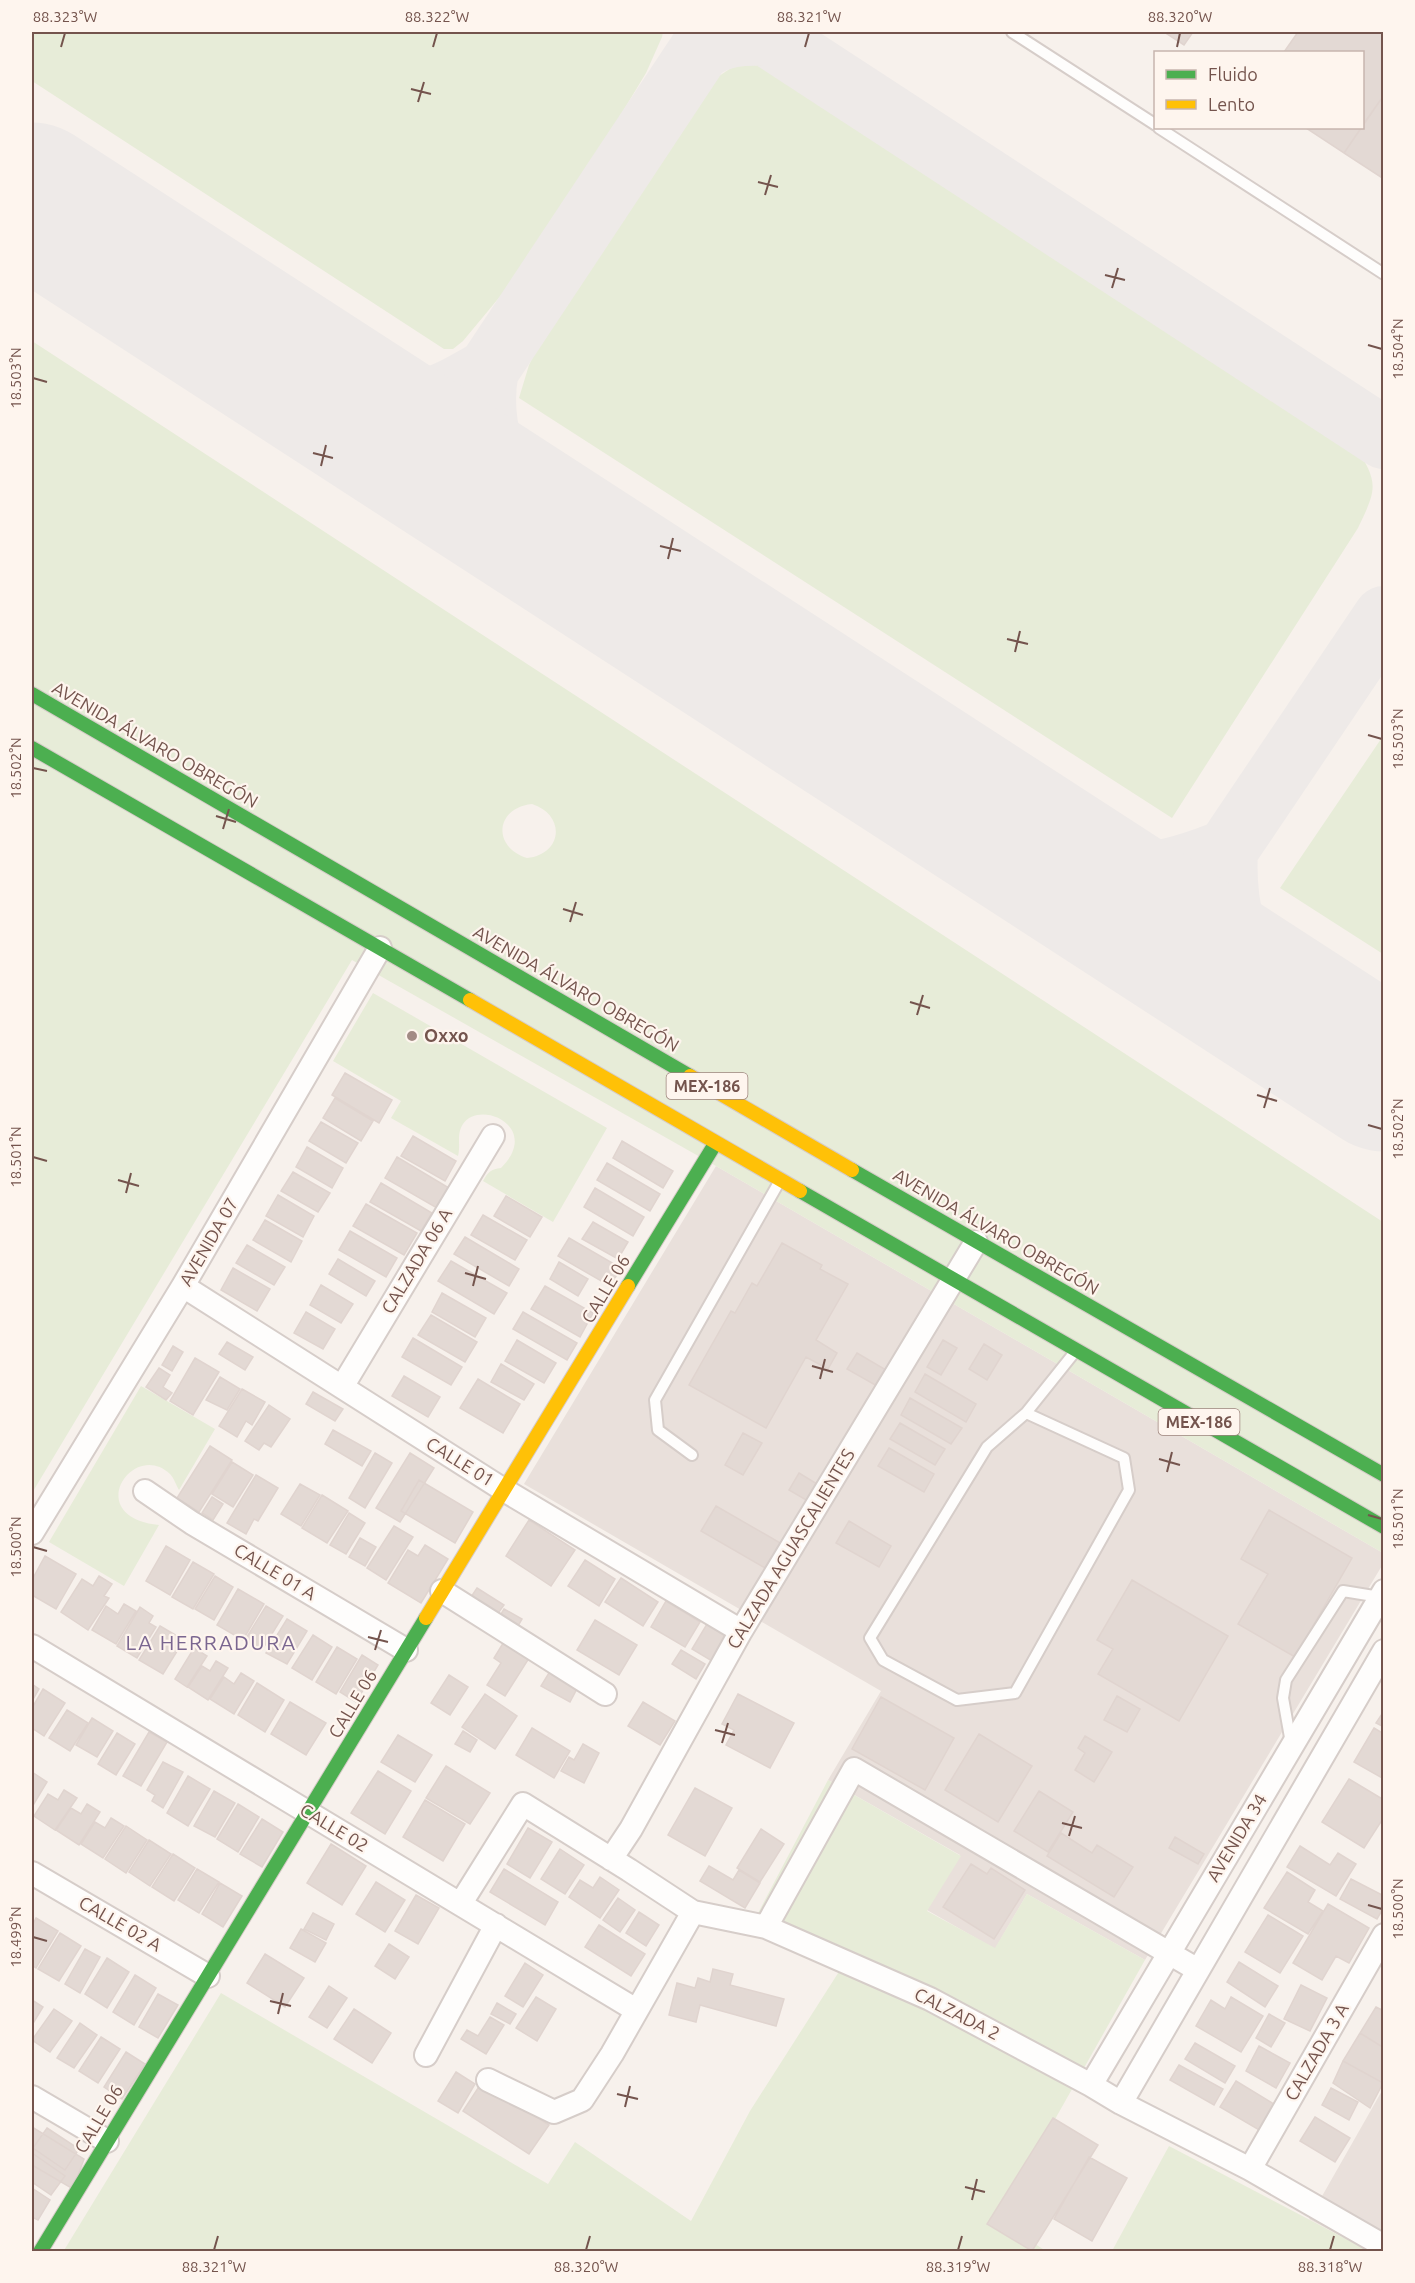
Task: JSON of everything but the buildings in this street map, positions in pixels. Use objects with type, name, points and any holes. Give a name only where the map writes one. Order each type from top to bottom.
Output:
[{"type":"main road","name":"AVENIDA ÁLVARO OBREGÓN","points":[[32,694],[976,1242],[1383,1475]]},
{"type":"main road","name":"MEX-186","points":[[32,748],[1075,1352],[1383,1527]]},
{"type":"main road","name":"CALLE 06","points":[[40,2252],[715,1144]]},
{"type":"street","name":"AVENIDA 07","points":[[32,1533],[183,1286],[380,948]]},
{"type":"street","name":"CALZADA 06 A","points":[[342,1387],[493,1136]]},
{"type":"street","name":"CALZADA AGUASCALIENTES","points":[[611,1859],[631,1829],[741,1631],[976,1242]]},
{"type":"street","name":"CALLE 01","points":[[183,1286],[504,1490],[741,1631]]},
{"type":"street","name":"CALLE 01 A","points":[[145,1491],[192,1523],[406,1650]]},
{"type":"street","points":[[442,1591],[605,1694]]},
{"type":"street","name":"AVENIDA 34","points":[[1091,2085],[1382,1594]]},
{"type":"street","name":"CALLE 02","points":[[32,1646],[636,2010]]},
{"type":"street","name":"AVENIDA 34","points":[[1120,2103],[1383,1651]]},
{"type":"street","points":[[1315,1705],[1342,1721]]},
{"type":"street","points":[[766,1927],[854,1769],[1198,1970]]},
{"type":"street","name":"CALZADA 2","points":[[461,1903],[523,1804],[693,1912],[766,1927],[930,1999],[1091,2085],[1120,2103],[1250,2169],[1383,2246]]},
{"type":"street","name":"CALLE 02 A","points":[[32,1873],[208,1976]]},
{"type":"street","points":[[488,2080],[554,2112],[582,2100],[693,1912]]},
{"type":"street","points":[[426,2055],[496,1925]]},
{"type":"street","name":"CALZADA 3 A","points":[[1250,2169],[1383,1935]]},
{"type":"street","points":[[32,2097],[107,2141]]},
{"type":"lane","points":[[1012,32],[1154,124]]},
{"type":"lane","points":[[1162,129],[1383,274]]},
{"type":"lane","points":[[692,1455],[658,1430],[655,1400],[780,1181]]},
{"type":"lane","points":[[1026,1413],[1124,1458],[1129,1490],[1015,1694],[957,1700],[883,1660],[870,1638],[987,1447],[1026,1413],[1075,1352]]},
{"type":"lane","points":[[1292,1746],[1283,1698],[1286,1680],[1343,1591],[1382,1594]]},
{"type":"shaded area","points":[[716,1166],[1383,1553],[1383,1564],[1145,1960],[1027,1894],[995,1949],[927,1910],[960,1855],[828,1780],[881,1691],[524,1484]]},
{"type":"shaded area","points":[[1383,2089],[1383,2251],[1369,2251],[1309,2219]]},
{"type":"green space","points":[[32,32],[663,32],[646,73],[573,194],[513,281],[463,341],[453,349],[444,349],[32,81]]},
{"type":"green space","points":[[752,63],[778,66],[831,98],[1355,445],[1363,458],[1373,486],[1369,504],[1358,528],[1172,818],[519,398],[529,365],[565,292],[704,86],[734,66]]},
{"type":"green space","points":[[32,341],[1383,1222],[1383,1553],[716,1166],[352,960],[32,1493]],"holes":[[[532,804],[543,809],[555,825],[556,834],[553,842],[539,855],[527,858],[516,853],[503,837],[502,828],[505,820],[520,807]]]},
{"type":"green space","points":[[1383,736],[1383,954],[1280,888]]},
{"type":"green space","points":[[373,993],[607,1128],[553,1222],[483,1181],[490,1172],[501,1168],[512,1153],[515,1140],[511,1129],[504,1121],[493,1116],[471,1117],[461,1128],[458,1156],[391,1118],[401,1101],[333,1061]]},
{"type":"green space","points":[[141,1386],[215,1429],[179,1490],[170,1474],[156,1466],[142,1466],[130,1473],[121,1483],[118,1496],[123,1509],[136,1519],[159,1525],[124,1586],[49,1542]]},
{"type":"green space","points":[[828,1780],[961,1856],[927,1911],[995,1948],[1027,1894],[1145,1960],[998,2220],[1046,2251],[63,2252],[221,1993],[548,2184],[575,2142],[691,2221],[750,2111],[849,1956],[756,1917]]},
{"type":"green space","points":[[1169,2146],[1369,2251],[1112,2251]]},
{"type":"taxiway","points":[[762,32],[1384,438]]},
{"type":"taxiway","points":[[314,382],[334,394],[354,400],[404,403],[425,400],[441,394],[488,370],[700,50],[716,41],[732,36],[768,35]]},
{"type":"taxiway","points":[[488,370],[485,409],[492,448],[498,466],[517,501],[532,519],[554,537]]},
{"type":"taxiway","points":[[1043,854],[1068,867],[1092,873],[1131,875],[1170,869],[1227,850],[1384,617]]},
{"type":"taxiway","points":[[1227,850],[1230,909],[1240,947],[1259,981],[1274,999],[1295,1018]]},
{"type":"runway","points":[[32,199],[1384,1075]]},
{"type":"traffic: fast","points":[[32,694],[690,1076]]},
{"type":"traffic: fast","points":[[32,748],[470,1000]]},
{"type":"traffic: fast","points":[[628,1286],[715,1144]]},
{"type":"traffic: fast","points":[[852,1170],[1384,1475]]},
{"type":"traffic: fast","points":[[800,1191],[1384,1527]]},
{"type":"traffic: fast","points":[[40,2252],[426,1618]]},
{"type":"traffic: slow","points":[[470,1000],[800,1191]]},
{"type":"traffic: slow","points":[[690,1076],[852,1170]]},
{"type":"traffic: slow","points":[[426,1618],[628,1286]]},
{"type":"place","name":"Oxxo","points":[[412,1036]]},
{"type":"district","name":"LA HERRADURA","points":[[211,1643]]}]
